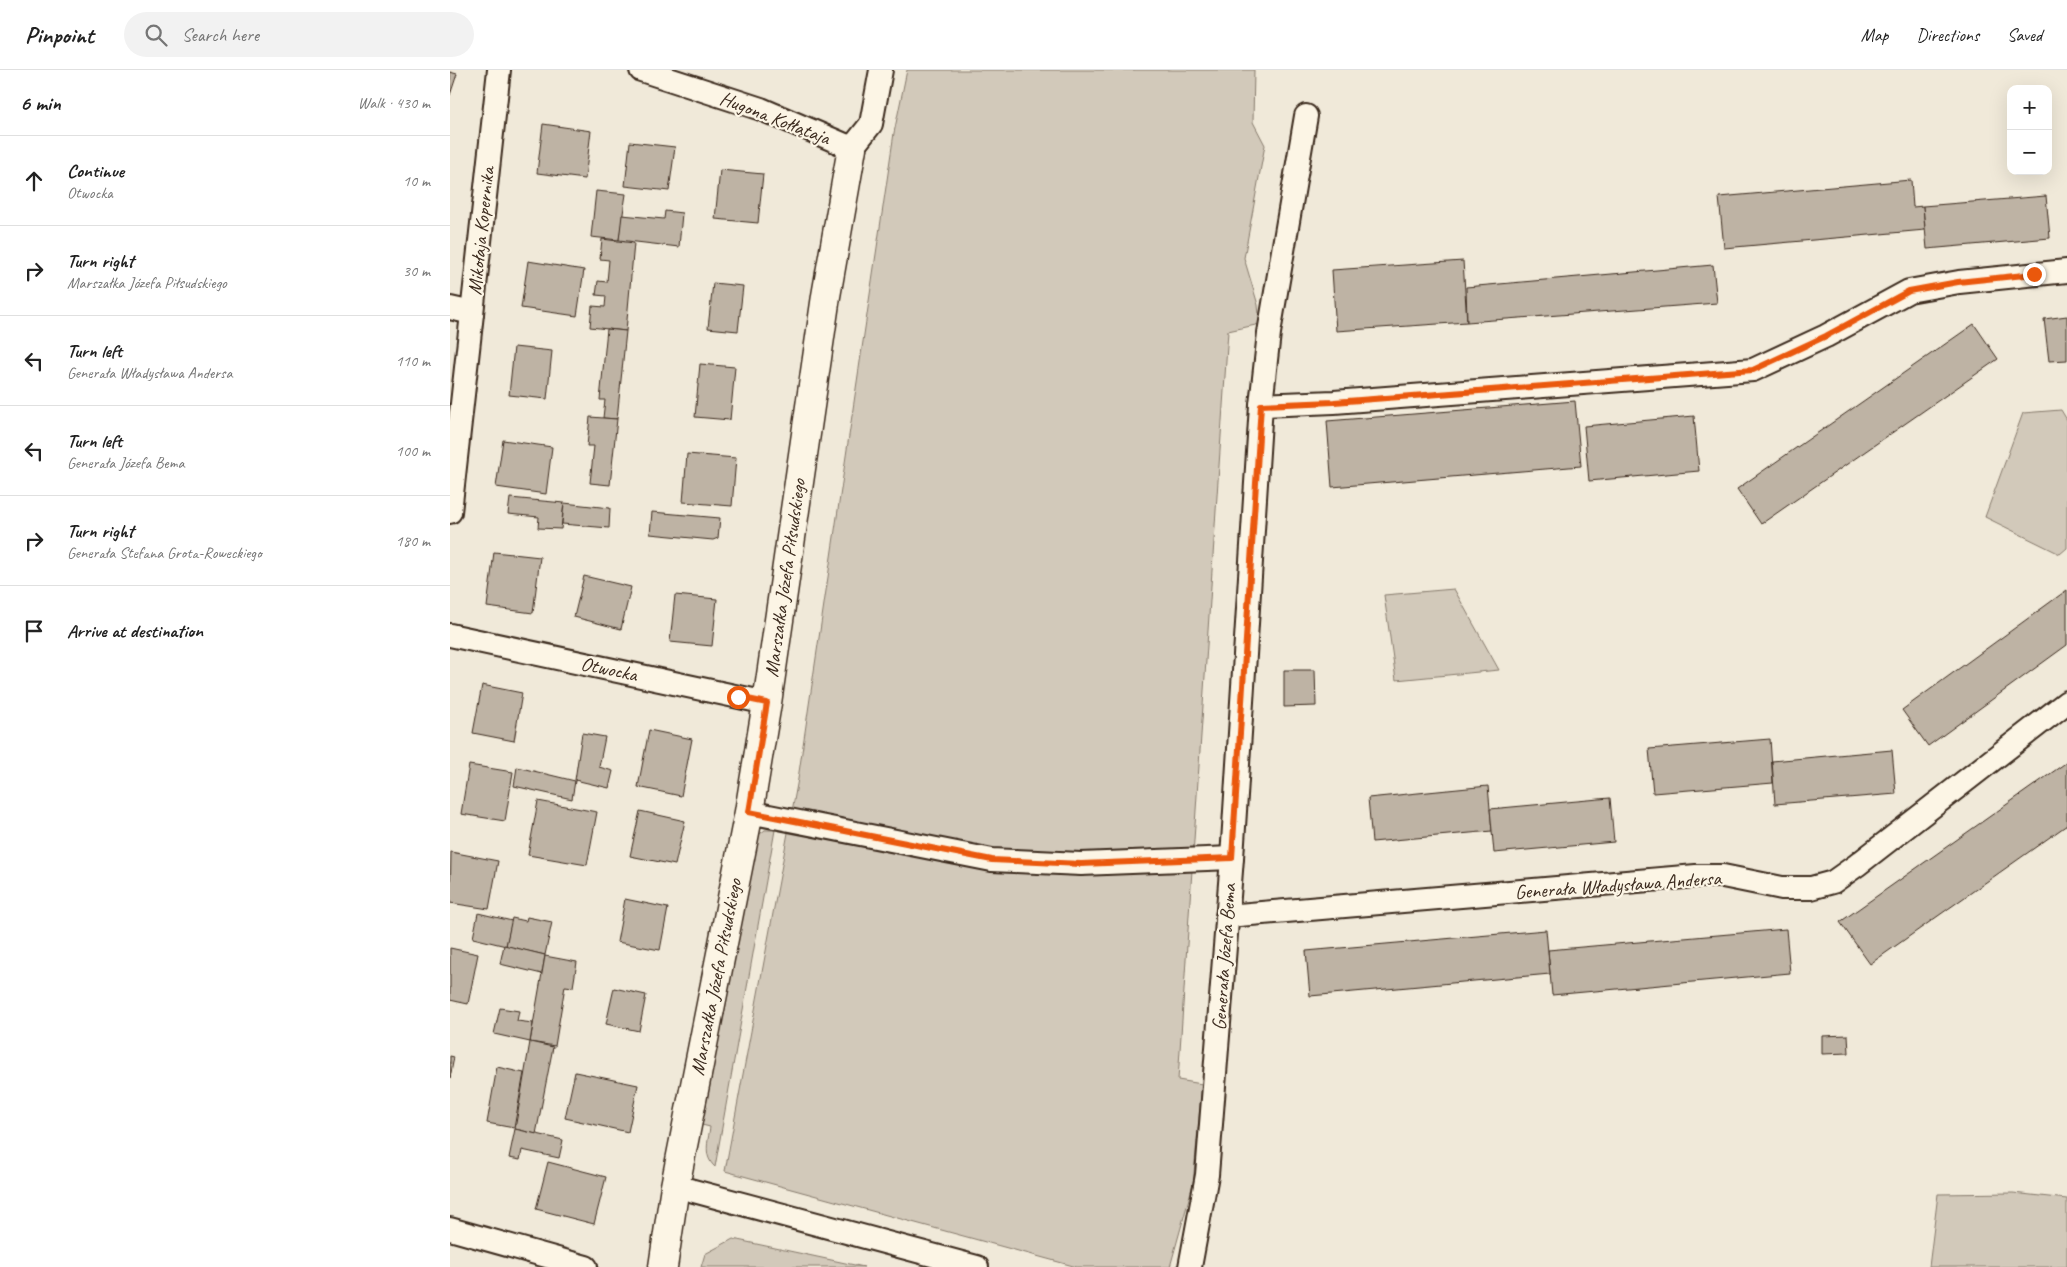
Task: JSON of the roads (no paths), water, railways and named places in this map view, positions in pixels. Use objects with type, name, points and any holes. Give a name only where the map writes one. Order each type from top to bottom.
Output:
[{"type":"street","name":"Mikołaja Kopernika","points":[[450,512],[499,70]]},
{"type":"street","name":"Hugona Kołłątaja","points":[[641,70],[761,109],[852,148]]},
{"type":"street","name":"Marszałka Józefa Piłsudskiego","points":[[663,1267],[675,1186],[749,812],[767,703],[824,306],[852,148],[871,124],[881,70]]},
{"type":"street","name":"Generała Józefa Bema","points":[[1190,1267],[1207,1175],[1232,858],[1261,405],[1269,333],[1306,116]]},
{"type":"street","points":[[1261,405],[1334,402],[1753,370],[1826,336],[1909,291],[1958,282],[2067,271]]},
{"type":"street","points":[[450,308],[472,313]]},
{"type":"street","name":"Otwocka","points":[[450,635],[767,703]]},
{"type":"street","name":"Generała Władysława Andersa","points":[[1227,916],[1696,876],[1723,876],[1782,888],[1811,888],[1833,882],[1857,865],[2067,702]]},
{"type":"street","points":[[749,812],[992,860],[1081,864],[1232,858]]},
{"type":"street","points":[[675,1186],[977,1267]]},
{"type":"street","points":[[450,1229],[586,1267]]}]
